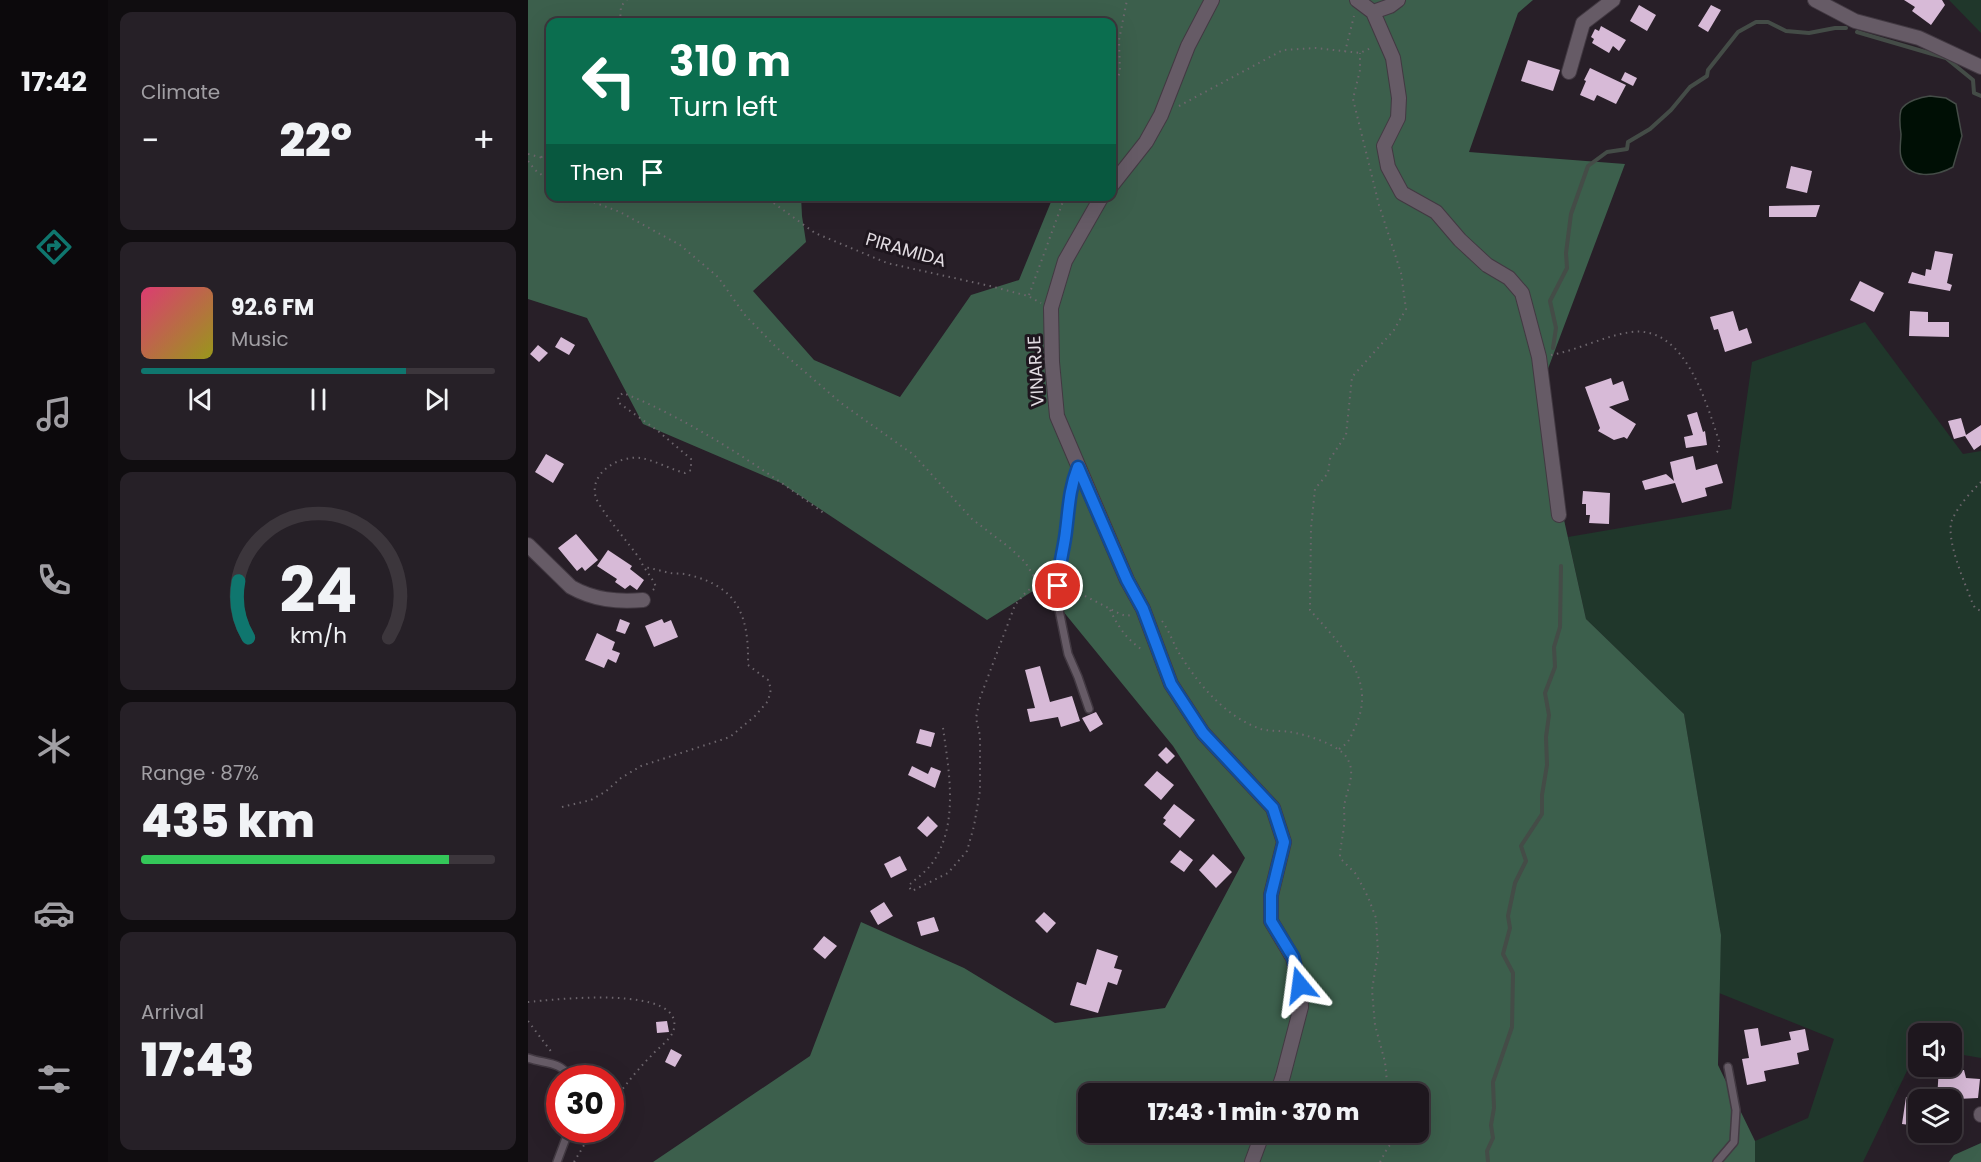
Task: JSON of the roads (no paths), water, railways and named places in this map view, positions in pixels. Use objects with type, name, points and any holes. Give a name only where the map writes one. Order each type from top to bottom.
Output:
[{"type":"street","points":[[1116,180],[1146,142],[1161,115],[1188,46],[1212,0]]},
{"type":"street","points":[[1373,12],[1390,6],[1398,0]]},
{"type":"street","points":[[1569,72],[1580,41],[1583,23],[1613,0]]},
{"type":"street","points":[[1815,0],[1855,21],[1919,38],[1981,67]]},
{"type":"street","points":[[1358,1],[1373,12],[1393,58],[1399,98],[1398,117],[1384,146],[1388,167],[1402,192],[1436,212],[1480,259],[1509,278],[1522,293],[1539,357],[1558,514]]},
{"type":"street","name":"VINARJE","points":[[1099,201],[1065,261],[1051,308],[1052,362],[1057,416],[1127,580],[1143,609],[1171,684],[1203,733],[1273,808],[1284,842],[1271,895],[1271,921],[1293,957],[1300,985],[1301,1007],[1280,1083]]},
{"type":"street","points":[[528,545],[579,592],[617,602],[643,600]]},
{"type":"street","points":[[1252,1162],[1259,1143]]},
{"type":"lane","points":[[1078,467],[1070,486],[1066,533],[1058,569],[1058,586],[1064,638],[1089,709]]},
{"type":"lane","points":[[528,1058],[557,1065]]},
{"type":"lane","points":[[1717,1162],[1734,1142],[1736,1110],[1728,1067]]},
{"type":"lane","points":[[557,1162],[564,1143]]},
{"type":"waterway","points":[[1553,348],[1556,328],[1550,301],[1567,268],[1566,253],[1571,214],[1588,166],[1607,152],[1627,149],[1628,142],[1650,129],[1671,110],[1690,87],[1707,76],[1708,70],[1738,32],[1756,22],[1768,22],[1786,31],[1809,33],[1846,28]]},
{"type":"waterway","points":[[1857,32],[1946,58],[1973,80],[1974,93],[1981,96]]},
{"type":"waterway","points":[[1488,1162],[1487,1151],[1493,1138],[1491,1125],[1494,1108],[1493,1082],[1512,1027],[1513,973],[1503,954],[1510,928],[1508,916],[1515,883],[1526,861],[1521,846],[1542,814],[1549,715],[1545,693],[1555,667],[1554,647],[1560,627],[1561,566]]}]
